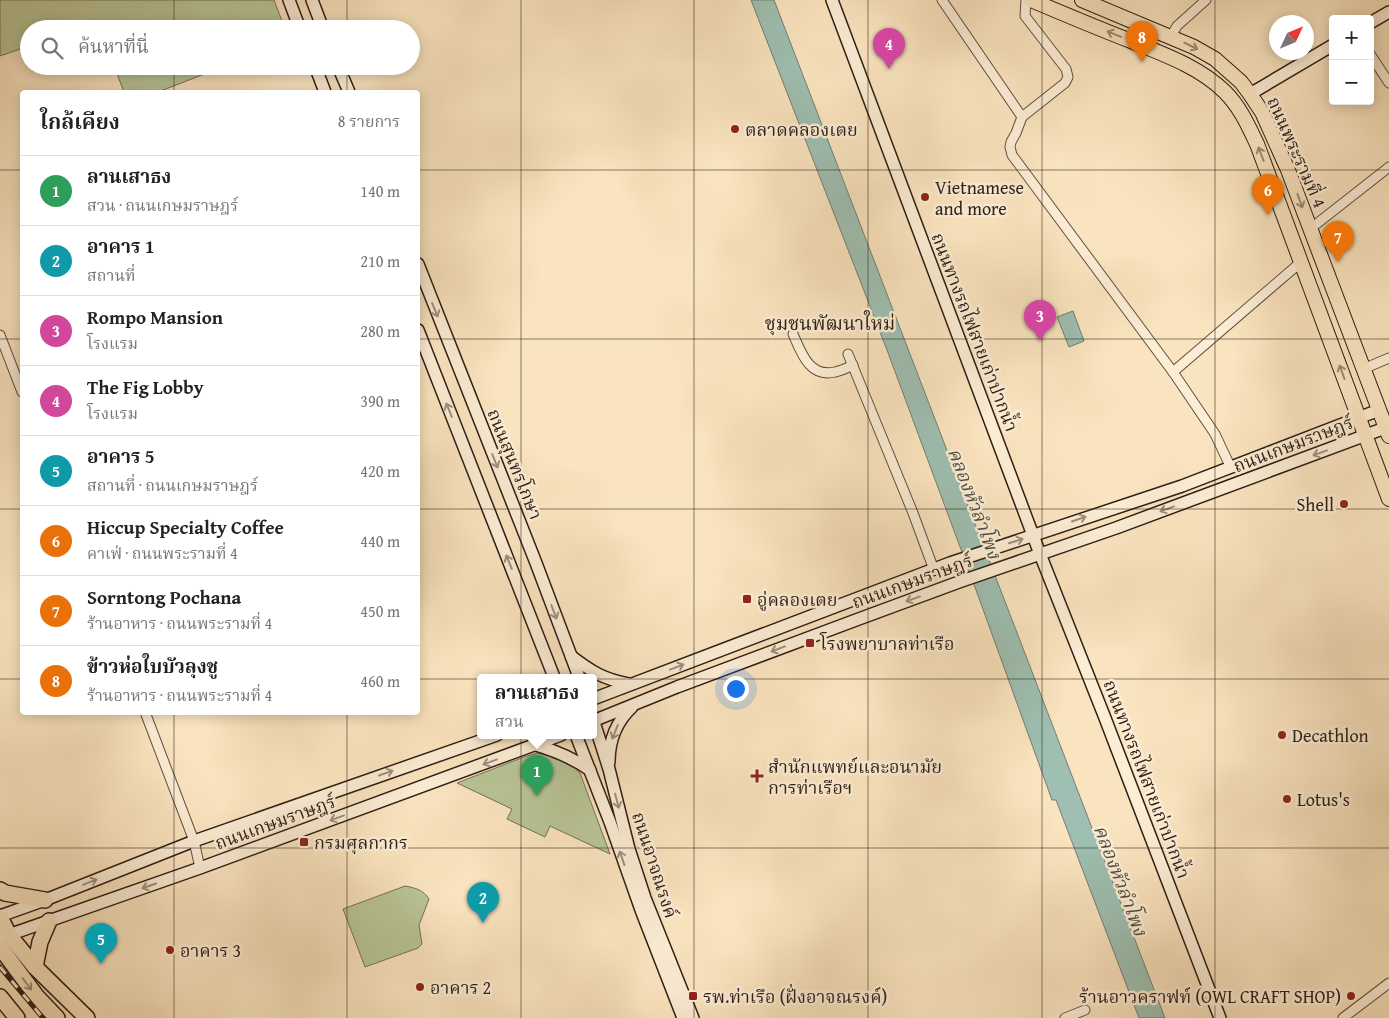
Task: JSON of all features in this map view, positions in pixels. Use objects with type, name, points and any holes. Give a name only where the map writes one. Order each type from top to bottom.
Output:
[{"type":"highway","points":[[0,890],[5,893],[45,900]]},
{"type":"highway","points":[[0,916],[3,940],[37,997],[57,1018]]},
{"type":"highway","points":[[35,967],[40,942],[49,921]]},
{"type":"highway","points":[[3,940],[35,967],[88,1018]]},
{"type":"highway","points":[[0,997],[17,1018]]},
{"type":"main road","name":"ถนนพระรามที่ 4","points":[[1031,0],[1160,53],[1182,64],[1209,79],[1237,105],[1257,144],[1389,499]]},
{"type":"main road","name":"ถนนพระรามที่ 4","points":[[1082,0],[1194,47],[1215,59],[1241,82],[1250,94],[1262,112],[1288,170],[1387,432]]},
{"type":"street","points":[[289,0],[297,20]]},
{"type":"street","points":[[312,0],[320,20]]},
{"type":"street","name":"ถนนทางรถไฟสายเก่าปากน้ำ","points":[[832,0],[1040,554],[1109,727],[1220,1018]]},
{"type":"street","points":[[942,0],[1022,117]]},
{"type":"street","points":[[1026,0],[1025,16],[1066,69],[1068,77],[1065,83],[1022,117],[1011,142],[1012,155],[1173,372],[1215,434],[1231,468]]},
{"type":"street","points":[[1171,36],[1177,26],[1206,0]]},
{"type":"street","points":[[1374,20],[1389,12]]},
{"type":"street","points":[[1250,94],[1329,47]]},
{"type":"street","points":[[1374,60],[1389,83]]},
{"type":"street","points":[[318,75],[324,90]]},
{"type":"street","points":[[342,75],[348,90]]},
{"type":"street","points":[[1310,229],[1389,168]]},
{"type":"street","points":[[1173,372],[1301,262]]},
{"type":"street","name":"ถนนสุนทรโกษา","points":[[420,269],[578,674]]},
{"type":"street","points":[[793,334],[805,360],[817,370],[834,373],[853,365]]},
{"type":"street","points":[[0,335],[20,387]]},
{"type":"street","points":[[420,335],[553,674]]},
{"type":"street","points":[[848,354],[913,513],[934,570]]},
{"type":"street","points":[[1363,369],[1389,358]]},
{"type":"street","name":"ถนนเกษมราษฎร์","points":[[597,697],[950,563],[1182,486],[1379,410]]},
{"type":"street","name":"ถนนเกษมราษฎร์","points":[[597,718],[686,683],[959,582],[1116,528],[1365,435],[1387,432]]},
{"type":"street","points":[[1182,486],[1188,501]]},
{"type":"street","points":[[817,614],[824,632]]},
{"type":"street","points":[[544,674],[546,656]]},
{"type":"street","points":[[571,656],[593,672],[612,681],[631,684]]},
{"type":"street","points":[[609,769],[609,754],[614,732],[624,715],[638,703]]},
{"type":"street","points":[[146,715],[194,841],[200,868]]},
{"type":"street","name":"ถนนอาจณรงค์","points":[[597,732],[609,769],[627,842],[645,898],[693,1018]]},
{"type":"street","name":"ถนนเกษมราษฎร์","points":[[0,916],[194,841],[486,739]]},
{"type":"street","name":"ถนนเกษมราษฎร์","points":[[3,940],[49,921],[200,868],[551,739]]},
{"type":"street","name":"ถนนอาจณรงค์","points":[[578,739],[683,1018]]},
{"type":"street","points":[[536,745],[560,752],[590,770]]},
{"type":"street","points":[[1343,1018],[1389,983]]},
{"type":"street","points":[[1065,1018],[1084,1010]]},
{"type":"green space","points":[[0,0],[274,0],[282,20],[20,20],[20,49],[0,56]]},
{"type":"green space","points":[[117,75],[202,75],[163,90],[123,90]]},
{"type":"green space","points":[[537,753],[560,760],[580,773],[610,854],[550,826],[545,837],[507,819],[512,809],[457,783]]},
{"type":"green space","points":[[405,886],[419,890],[429,899],[419,925],[422,944],[418,948],[365,967],[343,909]]},
{"type":"shaded area","points":[[751,0],[774,0],[1165,1018],[1139,1018],[1056,800],[1052,800],[887,350]]},
{"type":"shaded area","points":[[1073,311],[1084,341],[1069,347],[1057,317]]},
{"type":"railway","points":[[0,967],[43,1018]]},
{"type":"place","name":"ข้าวห่อใบบัวลุงชู","points":[[1142,62]]},
{"type":"place","name":"The Fig Lobby","points":[[889,69]]},
{"type":"place","name":"ตลาดคลองเตย","points":[[735,129]]},
{"type":"place","name":"Vietnamese and more","points":[[925,197]]},
{"type":"place","name":"Hiccup Specialty Coffee","points":[[1268,215]]},
{"type":"place","name":"Sorntong Pochana","points":[[1338,262]]},
{"type":"place","name":"Rompo Mansion","points":[[1040,341]]},
{"type":"place","name":"Shell","points":[[1344,504]]},
{"type":"place","name":"อู่คลองเตย","points":[[747,599]]},
{"type":"place","name":"โรงพยาบาลท่าเรือ","points":[[810,643]]},
{"type":"place","name":"Decathlon","points":[[1282,735]]},
{"type":"place","name":"สำนักแพทย์และอนามัย การท่าเรือฯ","points":[[757,776]]},
{"type":"place","name":"ลานเสาธง","points":[[537,796]]},
{"type":"place","name":"Lotus's","points":[[1287,799]]},
{"type":"place","name":"กรมศุลกากร","points":[[304,842]]},
{"type":"place","name":"อาคาร 1","points":[[483,923]]},
{"type":"place","name":"อาคาร 3","points":[[170,950]]},
{"type":"place","name":"อาคาร 5","points":[[101,964]]},
{"type":"place","name":"อาคาร 2","points":[[420,987]]},
{"type":"place","name":"รพ.ท่าเรือ (ฝั่งอาจณรงค์)","points":[[693,996]]},
{"type":"place","name":"ร้านอาวคราฟท์ (OWL CRAFT SHOP)","points":[[1351,996]]},
{"type":"district","name":"ชุมชนพัฒนาใหม่","points":[[830,323]]},
{"type":"water label","name":"คลองหัวลำโพง","points":[[975,503]]},
{"type":"water label","name":"คลองหัวลำโพง","points":[[1121,880]]}]
